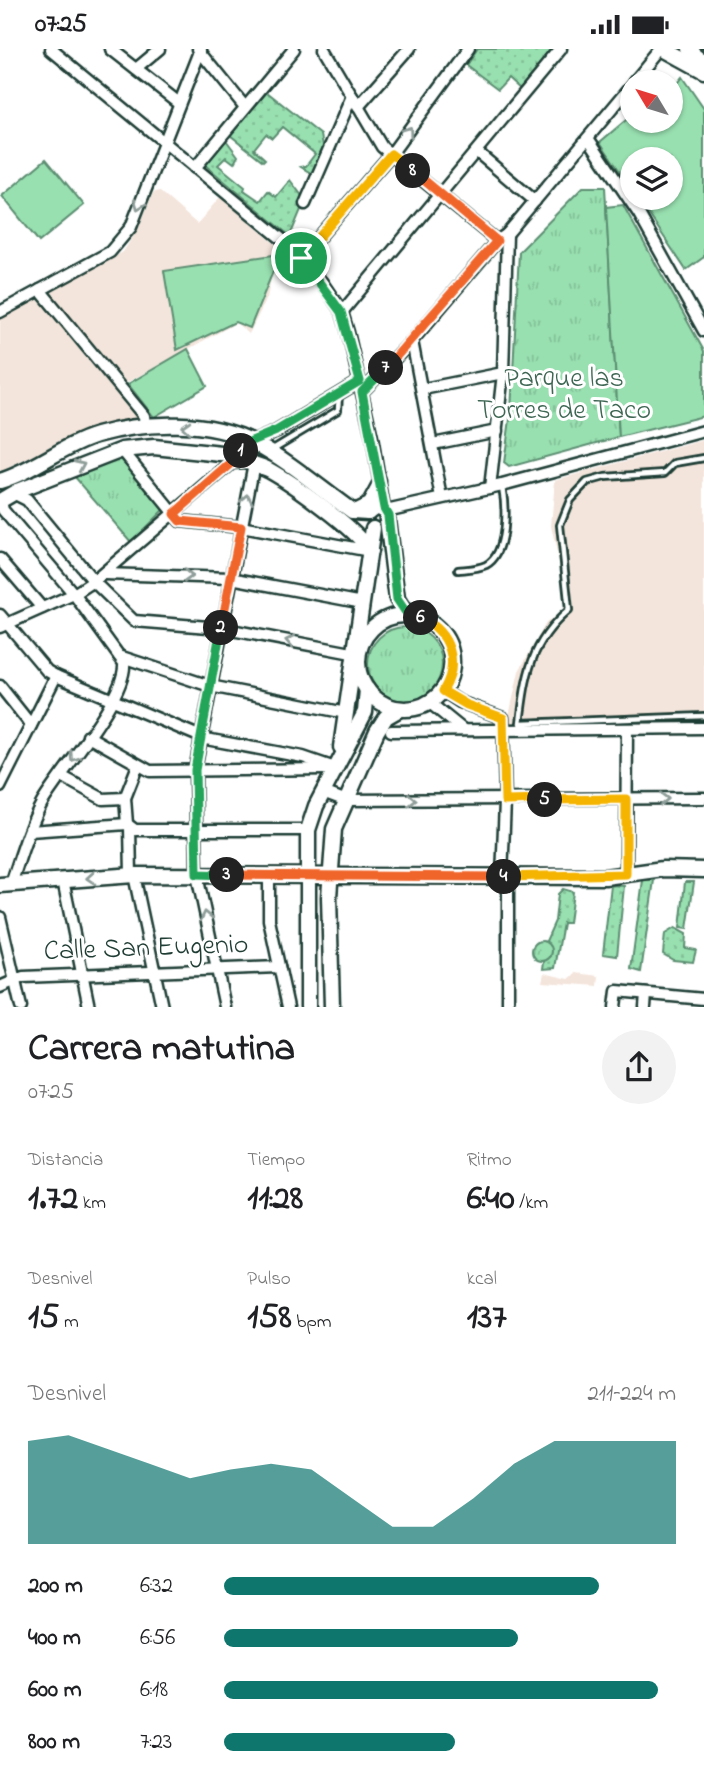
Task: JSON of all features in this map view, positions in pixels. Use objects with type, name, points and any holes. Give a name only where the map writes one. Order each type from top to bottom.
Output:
[{"type":"street","points":[[51,49],[301,258],[341,312],[360,381],[380,481],[378,516],[370,551],[357,655],[337,764]]},
{"type":"street","points":[[110,49],[179,103]]},
{"type":"street","points":[[136,69],[160,49]]},
{"type":"street","points":[[195,168],[294,49]]},
{"type":"street","points":[[324,49],[382,147],[497,241]]},
{"type":"street","points":[[358,107],[409,49]]},
{"type":"street","points":[[301,258],[391,154],[468,49]]},
{"type":"street","points":[[341,312],[561,49]]},
{"type":"street","points":[[644,70],[663,49],[704,71]]},
{"type":"street","points":[[690,49],[704,60]]},
{"type":"street","points":[[200,50],[245,107]]},
{"type":"street","points":[[0,311],[110,252],[121,242],[131,227],[200,50]]},
{"type":"street","points":[[305,204],[352,96]]},
{"type":"street","points":[[362,392],[412,341],[497,241],[507,234],[620,99]]},
{"type":"street","points":[[588,138],[639,214],[704,331]]},
{"type":"street","points":[[477,152],[535,201]]},
{"type":"street","points":[[490,488],[503,373],[507,234]]},
{"type":"street","points":[[40,290],[144,416],[145,426]]},
{"type":"street","points":[[412,341],[442,498]]},
{"type":"street","points":[[423,389],[503,373]]},
{"type":"street","points":[[260,447],[360,381]]},
{"type":"street","points":[[378,516],[352,511],[260,447],[193,427],[145,426],[97,435],[10,486],[1,501],[3,510],[74,594],[118,656],[124,670],[113,698],[42,803],[5,885],[133,875],[505,877],[626,874],[663,869],[704,870]]},
{"type":"street","points":[[344,525],[704,431]]},
{"type":"street","points":[[433,444],[496,432]]},
{"type":"street","points":[[10,486],[122,450],[154,447],[247,460],[271,471],[363,539],[370,551]]},
{"type":"street","points":[[4,626],[74,594],[94,581],[232,463],[262,455],[260,447]]},
{"type":"street","points":[[122,450],[180,521],[241,527],[370,551]]},
{"type":"street","points":[[225,1007],[197,874],[195,770],[241,527],[247,460]]},
{"type":"street","points":[[352,511],[368,503],[380,481]]},
{"type":"street","points":[[10,486],[27,500],[94,581],[134,621],[221,628],[357,655]]},
{"type":"street","points":[[378,516],[397,599],[405,611],[435,626],[449,644],[451,673],[443,691],[430,703],[418,708],[400,709],[383,704],[366,689],[360,675],[357,655],[366,636],[380,623],[392,617],[414,616]]},
{"type":"street","points":[[0,559],[42,608]]},
{"type":"street","points":[[120,560],[120,574]]},
{"type":"street","points":[[104,574],[231,578],[363,603]]},
{"type":"street","points":[[0,615],[4,626],[47,671],[57,676],[200,736],[337,764],[356,774]]},
{"type":"street","points":[[118,656],[210,685],[346,713]]},
{"type":"street","points":[[1,780],[57,676]]},
{"type":"street","points":[[0,686],[31,725]]},
{"type":"street","points":[[308,1007],[308,830],[323,792],[365,712],[366,689]]},
{"type":"street","points":[[443,691],[467,705],[503,718],[508,1007]]},
{"type":"street","points":[[430,703],[462,729]]},
{"type":"street","points":[[332,1007],[330,876],[334,829],[356,774],[386,717],[400,709]]},
{"type":"street","points":[[391,731],[704,728]]},
{"type":"street","points":[[626,874],[627,730]]},
{"type":"street","points":[[88,736],[150,771],[337,764]]},
{"type":"street","points":[[138,765],[125,798],[133,875],[162,1007]]},
{"type":"street","points":[[61,776],[103,799],[125,798]]},
{"type":"street","points":[[323,792],[344,800],[704,798]]},
{"type":"street","points":[[30,831],[129,826],[195,831],[308,830]]},
{"type":"street","points":[[269,876],[269,920],[288,1007]]},
{"type":"street","points":[[63,880],[89,1007]]},
{"type":"street","points":[[0,920],[21,1007]]},
{"type":"street","name":"Calle San Eugenio","points":[[15,980],[279,967]]},
{"type":"street","points":[[0,987],[15,980]]},
{"type":"street","points":[[615,1007],[617,991],[704,999]]},
{"type":"street","points":[[645,1007],[646,993]]},
{"type":"lane","points":[[260,447],[318,422],[338,410],[339,393]]},
{"type":"lane","points":[[307,414],[318,422]]},
{"type":"lane","points":[[704,458],[676,463],[665,473],[604,477],[587,482],[570,500],[560,525],[569,610],[552,625],[526,673],[520,723],[704,716]]},
{"type":"lane","points":[[458,570],[485,566],[492,560],[505,529],[502,485]]},
{"type":"shaded area","points":[[159,191],[197,224],[220,197],[282,250],[272,274],[267,298],[249,334],[236,323],[126,383],[50,293],[123,252],[138,229],[153,193]]},
{"type":"shaded area","points":[[43,293],[146,418],[74,436],[0,472],[0,314]]},
{"type":"shaded area","points":[[704,440],[704,726],[506,729],[519,671],[546,623],[563,610],[566,594],[551,526],[555,480]]},
{"type":"shaded area","points":[[544,973],[569,979],[576,973],[599,976],[598,986],[542,982]]},
{"type":"green space","points":[[477,49],[553,49],[522,91],[508,78],[498,89],[466,65]]},
{"type":"green space","points":[[683,78],[704,109],[704,257],[686,270],[646,210],[683,210],[683,147],[620,147],[620,171],[600,142],[620,125],[620,133],[683,133]]},
{"type":"green space","points":[[267,92],[321,135],[324,151],[314,175],[301,167],[306,166],[315,154],[282,127],[272,138],[266,134],[254,149],[265,159],[263,161],[230,135]]},
{"type":"green space","points":[[226,140],[238,156],[234,163],[226,157],[218,165],[245,187],[244,190],[260,201],[268,191],[276,197],[290,180],[305,200],[290,236],[205,165]]},
{"type":"green space","points":[[46,159],[84,205],[39,242],[2,196]]},
{"type":"green space","name":"Parque las Torres de Taco","points":[[583,187],[605,187],[619,437],[509,467],[504,463],[511,412],[519,252]]},
{"type":"green space","points":[[620,205],[620,210],[626,210],[704,351],[704,416],[619,437],[606,207]]},
{"type":"green space","points":[[280,254],[250,328],[235,322],[177,350],[164,271]]},
{"type":"green space","points":[[188,349],[207,386],[154,417],[128,384]]},
{"type":"green space","points":[[121,459],[166,507],[131,542],[74,476]]},
{"type":"green space","points":[[405,627],[419,630],[431,638],[439,650],[442,664],[439,678],[431,690],[419,698],[405,701],[391,698],[379,690],[371,678],[368,664],[371,650],[379,638],[391,630]]},
{"type":"green space","points":[[643,880],[654,880],[641,972],[631,969]]},
{"type":"green space","points":[[685,882],[694,882],[687,929],[680,928]]},
{"type":"green space","points":[[611,885],[624,886],[617,956],[603,954]]},
{"type":"green space","points":[[563,889],[573,892],[569,923],[563,923],[555,968],[543,969],[544,961],[551,956],[546,941],[555,921],[558,894]]},
{"type":"green space","points":[[675,928],[686,934],[685,948],[696,950],[693,962],[673,960],[663,954],[665,934]]},
{"type":"green space","points":[[542,941],[549,944],[552,951],[549,958],[542,961],[535,958],[532,951],[535,944]]},
{"type":"tram line","points":[[700,49],[704,52]]},
{"type":"route","points":[[391,154],[497,241],[412,341],[362,392],[384,508],[388,515],[397,599],[405,611],[435,626],[449,644],[451,673],[443,691],[467,705],[503,718],[505,801],[626,799],[626,874],[605,877],[197,874],[197,752],[241,527],[180,521],[174,514],[232,463],[246,461],[241,456],[241,451],[247,443],[261,440],[360,381],[341,312],[321,281],[301,258],[391,154]]}]
